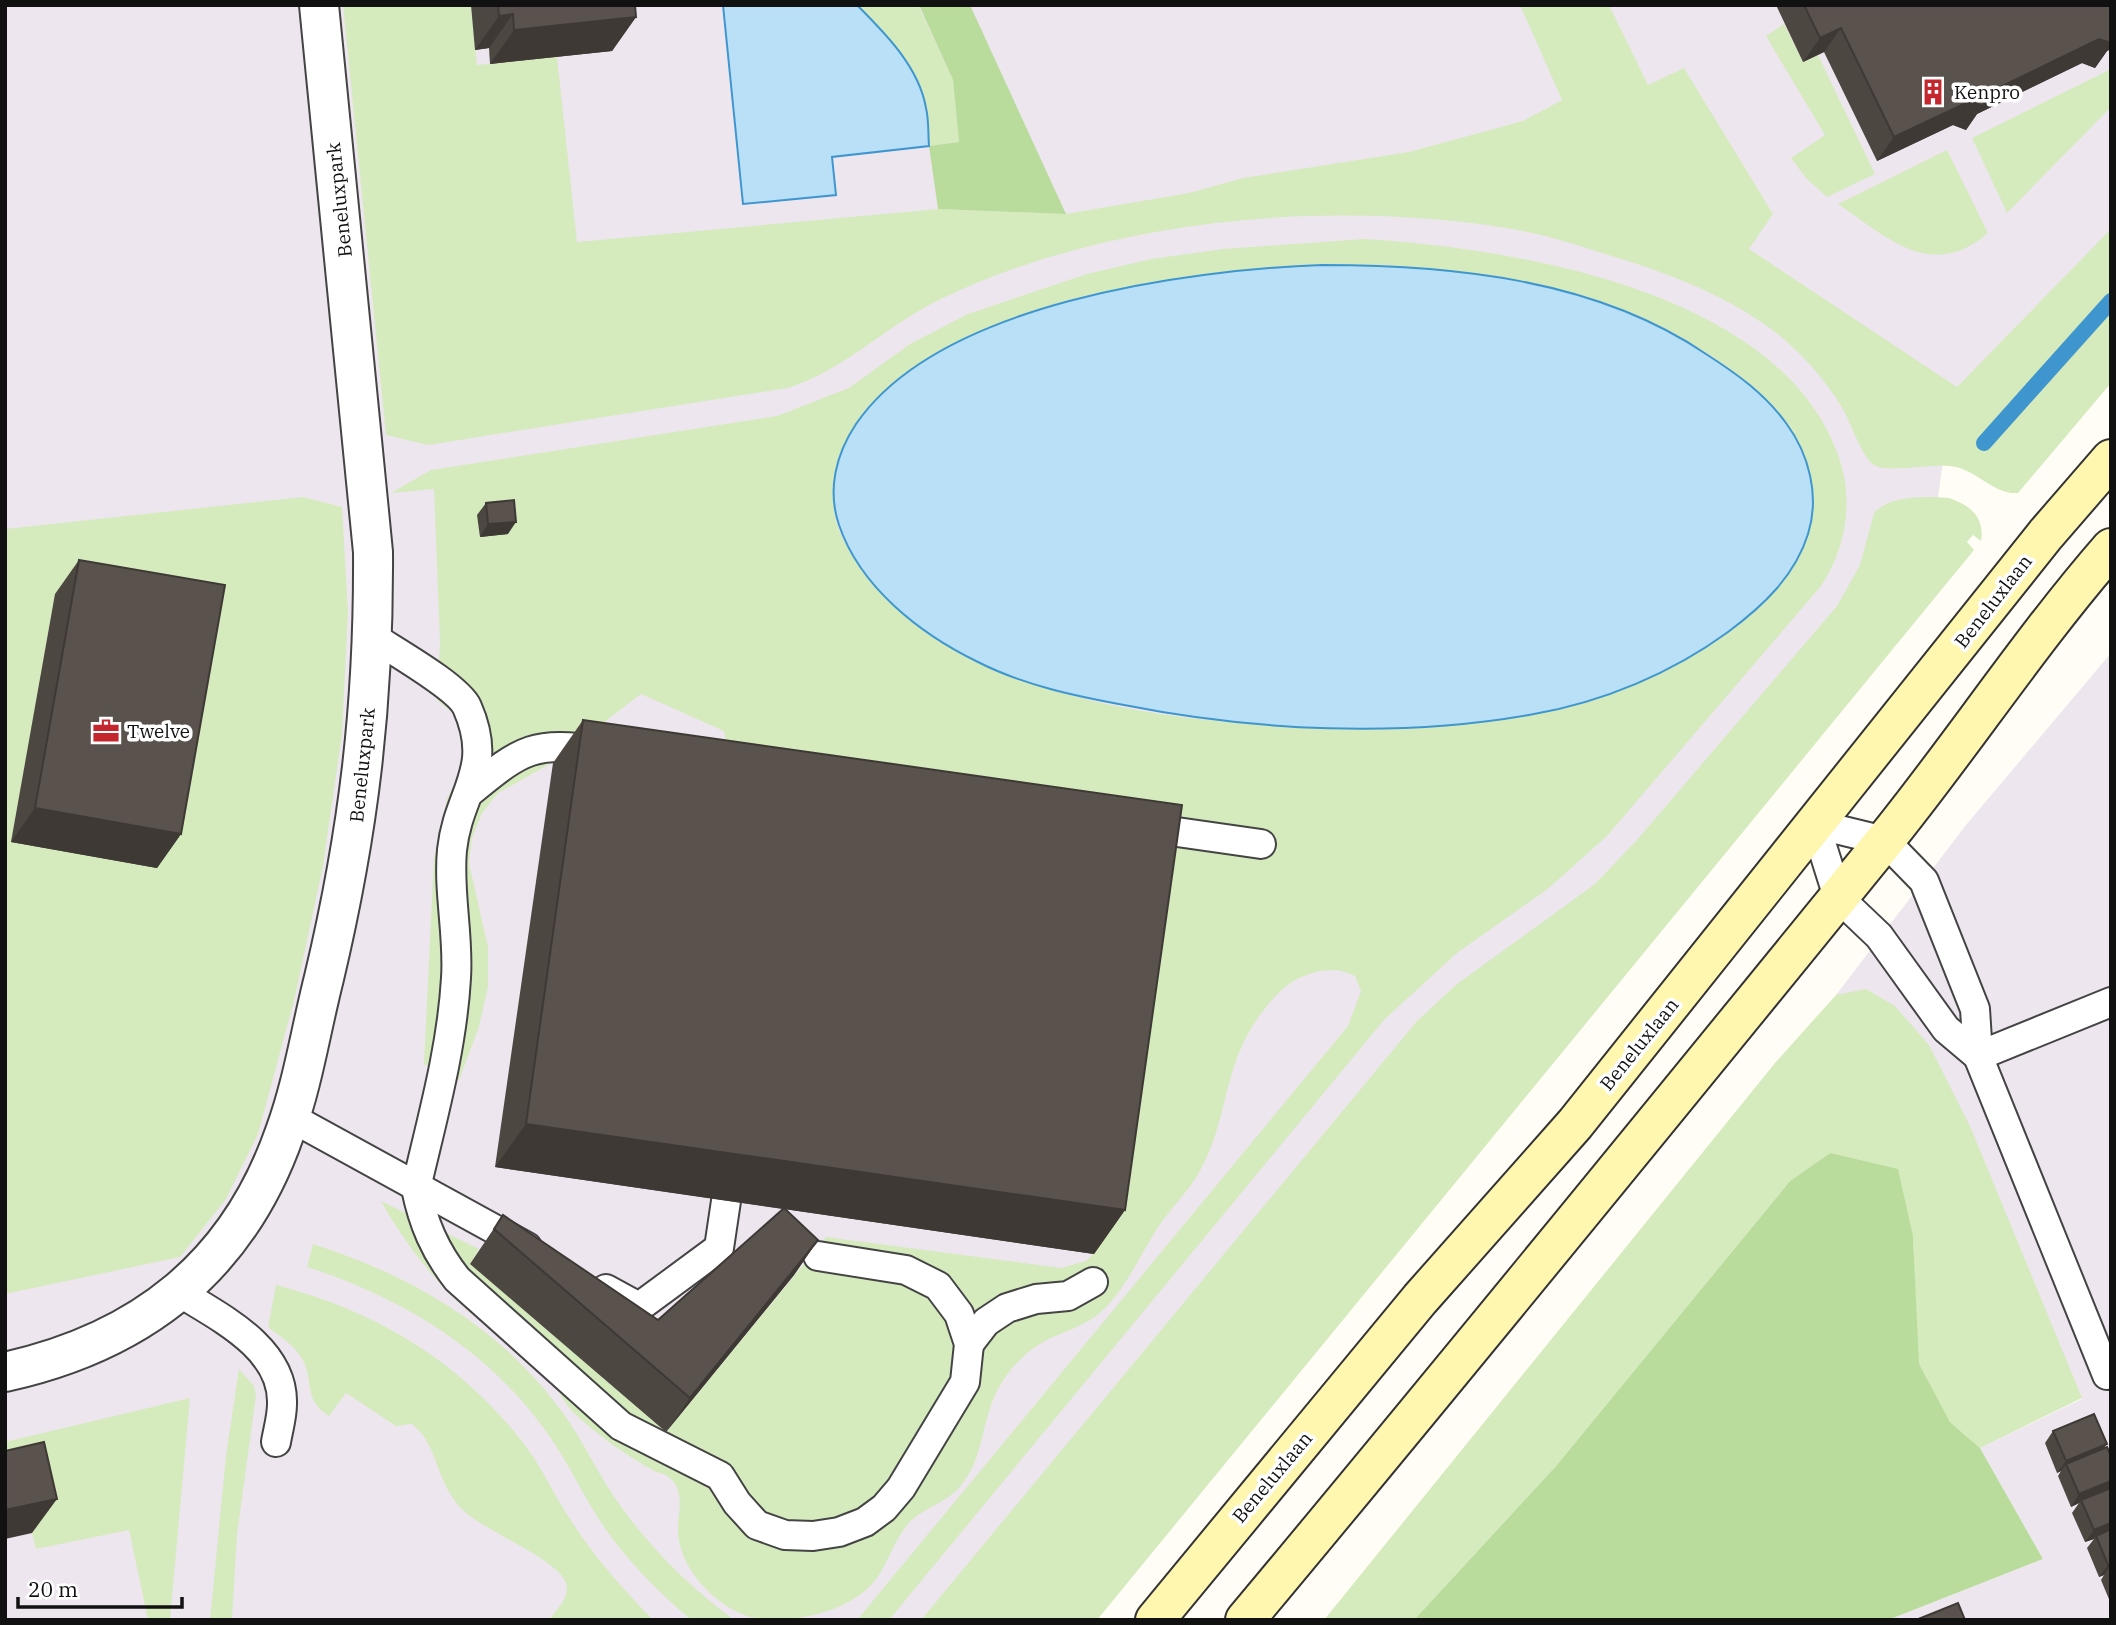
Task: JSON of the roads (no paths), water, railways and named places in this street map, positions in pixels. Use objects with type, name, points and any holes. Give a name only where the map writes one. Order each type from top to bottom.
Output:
[{"type":"main road","name":"Beneluxlaan","points":[[1155,1620],[1420,1299],[1575,1124],[2046,534],[2111,459]]},
{"type":"main road","points":[[1245,1620],[1506,1307],[1885,841],[2013,670],[2111,548]]},
{"type":"street","name":"Beneluxpark","points":[[5,1372],[48,1363],[96,1345],[139,1321],[179,1292],[214,1256],[244,1217],[267,1177],[290,1117],[345,891],[361,793],[373,637],[373,552],[319,5]]},
{"type":"lane","points":[[373,637],[444,684],[465,703],[476,730],[479,761],[452,850],[456,976],[452,1026],[416,1188],[421,1215],[431,1239],[457,1279],[621,1426],[662,1449],[694,1460],[720,1476],[737,1503],[757,1525],[785,1535],[813,1536],[839,1532],[865,1522],[884,1508],[901,1488],[965,1382],[969,1344],[959,1314],[939,1286],[906,1270],[817,1256]]},
{"type":"lane","points":[[471,791],[512,757],[538,747],[565,745],[633,755]]},
{"type":"lane","points":[[1111,823],[1261,844]]},
{"type":"lane","points":[[1815,824],[1885,841],[1924,881],[1975,1009],[1978,1056],[2109,1378]]},
{"type":"lane","points":[[1815,824],[1838,897],[1879,936],[1946,1029],[1978,1056]]},
{"type":"lane","points":[[1978,1056],[2111,1002]]},
{"type":"lane","points":[[290,1117],[548,1259]]},
{"type":"lane","points":[[583,1277],[639,1307],[719,1248],[726,1200]]},
{"type":"lane","points":[[969,1344],[986,1322],[1007,1308],[1036,1299],[1068,1296],[1093,1282]]},
{"type":"lane","points":[[179,1292],[260,1349],[277,1374],[282,1402],[276,1443]]},
{"type":"water","points":[[723,5],[857,5],[889,39],[916,79],[927,113],[929,146],[832,157],[836,195],[743,204]]},
{"type":"water","points":[[1322,265],[1421,268],[1522,281],[1618,308],[1663,329],[1706,354],[1769,402],[1801,448],[1810,476],[1813,505],[1808,534],[1786,577],[1753,612],[1706,647],[1660,673],[1611,694],[1560,709],[1484,722],[1381,729],[1276,726],[1225,721],[1106,702],[1031,683],[995,670],[935,638],[895,606],[861,569],[849,548],[835,512],[834,486],[843,448],[856,424],[894,383],[945,349],[1004,322],[1069,301],[1203,275]]},
{"type":"waterway","points":[[1984,443],[2111,301]]},
{"type":"place","name":"Kenpro","points":[[1933,92]]},
{"type":"place","name":"Twelve","points":[[106,731]]}]
